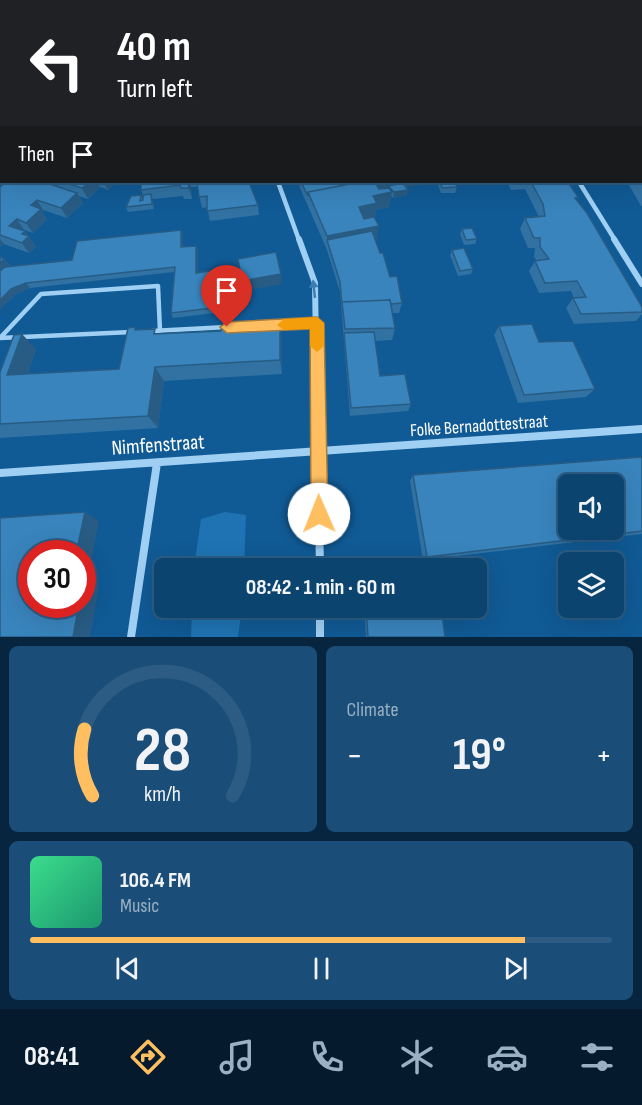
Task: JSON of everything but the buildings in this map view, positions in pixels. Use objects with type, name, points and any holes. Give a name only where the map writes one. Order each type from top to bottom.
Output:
[{"type":"street","points":[[278,183],[315,283],[320,558]]},
{"type":"street","points":[[580,183],[642,284]]},
{"type":"street","name":"Folke Bernadottestraat","points":[[318,452],[642,429]]},
{"type":"street","name":"Nimfenstraat","points":[[0,473],[318,452]]},
{"type":"street","points":[[131,637],[157,463]]},
{"type":"street","points":[[320,618],[320,637]]},
{"type":"lane","points":[[137,332],[0,338],[41,294],[158,286],[160,331]]},
{"type":"lane","points":[[250,326],[317,323]]},
{"type":"lane","points":[[148,331],[238,327]]},
{"type":"shaded area","points":[[225,512],[246,515],[244,558],[195,558],[201,519]]},
{"type":"shaded area","points":[[192,618],[241,618],[238,637],[191,637]]},
{"type":"slow traffic","points":[[284,325],[317,323],[317,346]]},
{"type":"route","points":[[227,327],[317,323],[319,514]]}]
